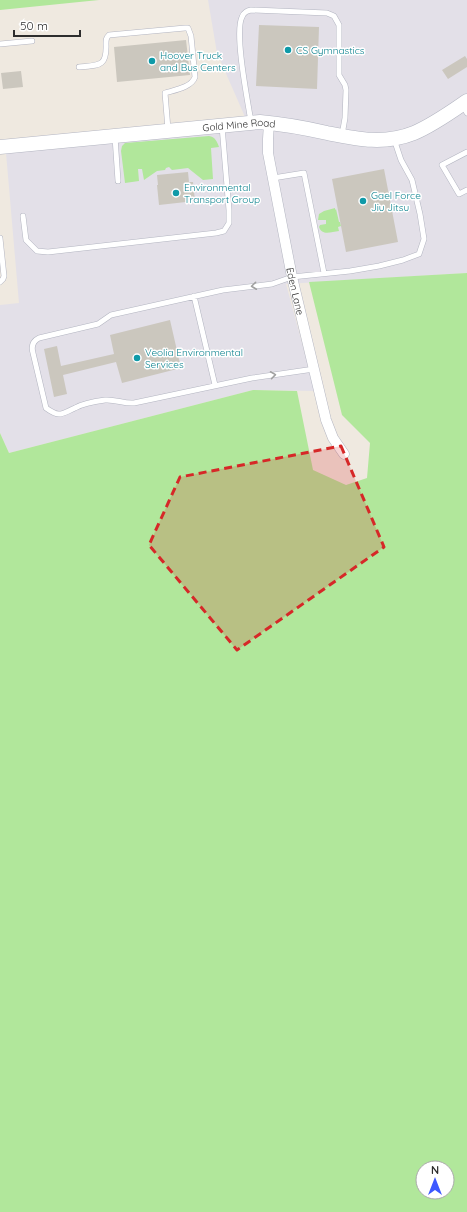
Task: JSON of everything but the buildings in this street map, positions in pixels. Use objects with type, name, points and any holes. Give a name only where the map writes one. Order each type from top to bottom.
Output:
[{"type":"street","name":"Gold Mine Road","points":[[0,147],[251,122],[269,123],[363,140],[382,140],[405,136],[418,131],[465,106]]},
{"type":"street","name":"Eden Lane","points":[[269,123],[268,153],[292,277],[329,429],[333,438],[344,454]]},
{"type":"lane","points":[[251,122],[239,40],[240,20],[242,15],[246,11],[251,10],[327,13],[334,16],[339,25],[339,75],[345,85],[346,90],[345,118],[342,136]]},
{"type":"lane","points":[[79,67],[98,64],[104,60],[107,55],[106,40],[109,35],[188,28],[192,39],[196,77],[189,85],[165,93],[168,130]]},
{"type":"lane","points":[[0,44],[32,41]]},
{"type":"lane","points":[[23,216],[26,240],[37,251],[48,252],[216,233],[224,230],[228,223],[229,210],[222,125]]},
{"type":"lane","points":[[115,136],[118,181]]},
{"type":"lane","points":[[314,369],[235,381],[134,403],[105,400],[77,407],[65,413],[56,414],[46,408],[33,353],[33,343],[39,338],[98,324],[111,315],[223,290],[272,284],[292,277],[350,271],[379,266],[419,254],[424,239],[420,214],[412,180],[401,160],[394,138]]},
{"type":"lane","points":[[467,152],[442,166],[459,194],[467,190]]},
{"type":"lane","points":[[273,178],[304,173],[324,273]]},
{"type":"lane","points":[[0,238],[4,276],[0,282]]},
{"type":"lane","points":[[194,296],[215,385]]},
{"type":"highlighted area","points":[[341,446],[384,547],[237,650],[149,545],[180,477]]},
{"type":"shaded area","points":[[208,0],[467,0],[467,273],[286,284],[315,391],[253,390],[9,453],[0,433],[0,305],[19,303],[6,153],[249,126],[217,53]]},
{"type":"green space","points":[[0,0],[99,0],[0,10]]},
{"type":"green space","points":[[209,136],[216,140],[219,147],[211,148],[213,179],[203,180],[188,168],[172,170],[169,167],[165,170],[157,171],[144,180],[142,169],[138,169],[139,181],[125,183],[121,151],[122,146],[125,143]]},
{"type":"green space","points":[[335,208],[341,226],[338,227],[339,231],[327,233],[322,232],[319,227],[320,225],[326,224],[326,220],[318,220],[319,214]]},
{"type":"green space","points":[[467,273],[467,1212],[0,1212],[0,433],[9,453],[253,390],[297,391],[313,470],[346,485],[367,478],[370,443],[342,415],[309,282]]},
{"type":"place","name":"CS Gymnastics","points":[[288,50]]},
{"type":"place","name":"Hoover Truck and Bus Centers","points":[[152,61]]},
{"type":"place","name":"Environmental Transport Group","points":[[176,193]]},
{"type":"place","name":"Gael Force Jiu Jitsu","points":[[363,201]]},
{"type":"place","name":"Veolia Environmental Services","points":[[137,358]]}]
